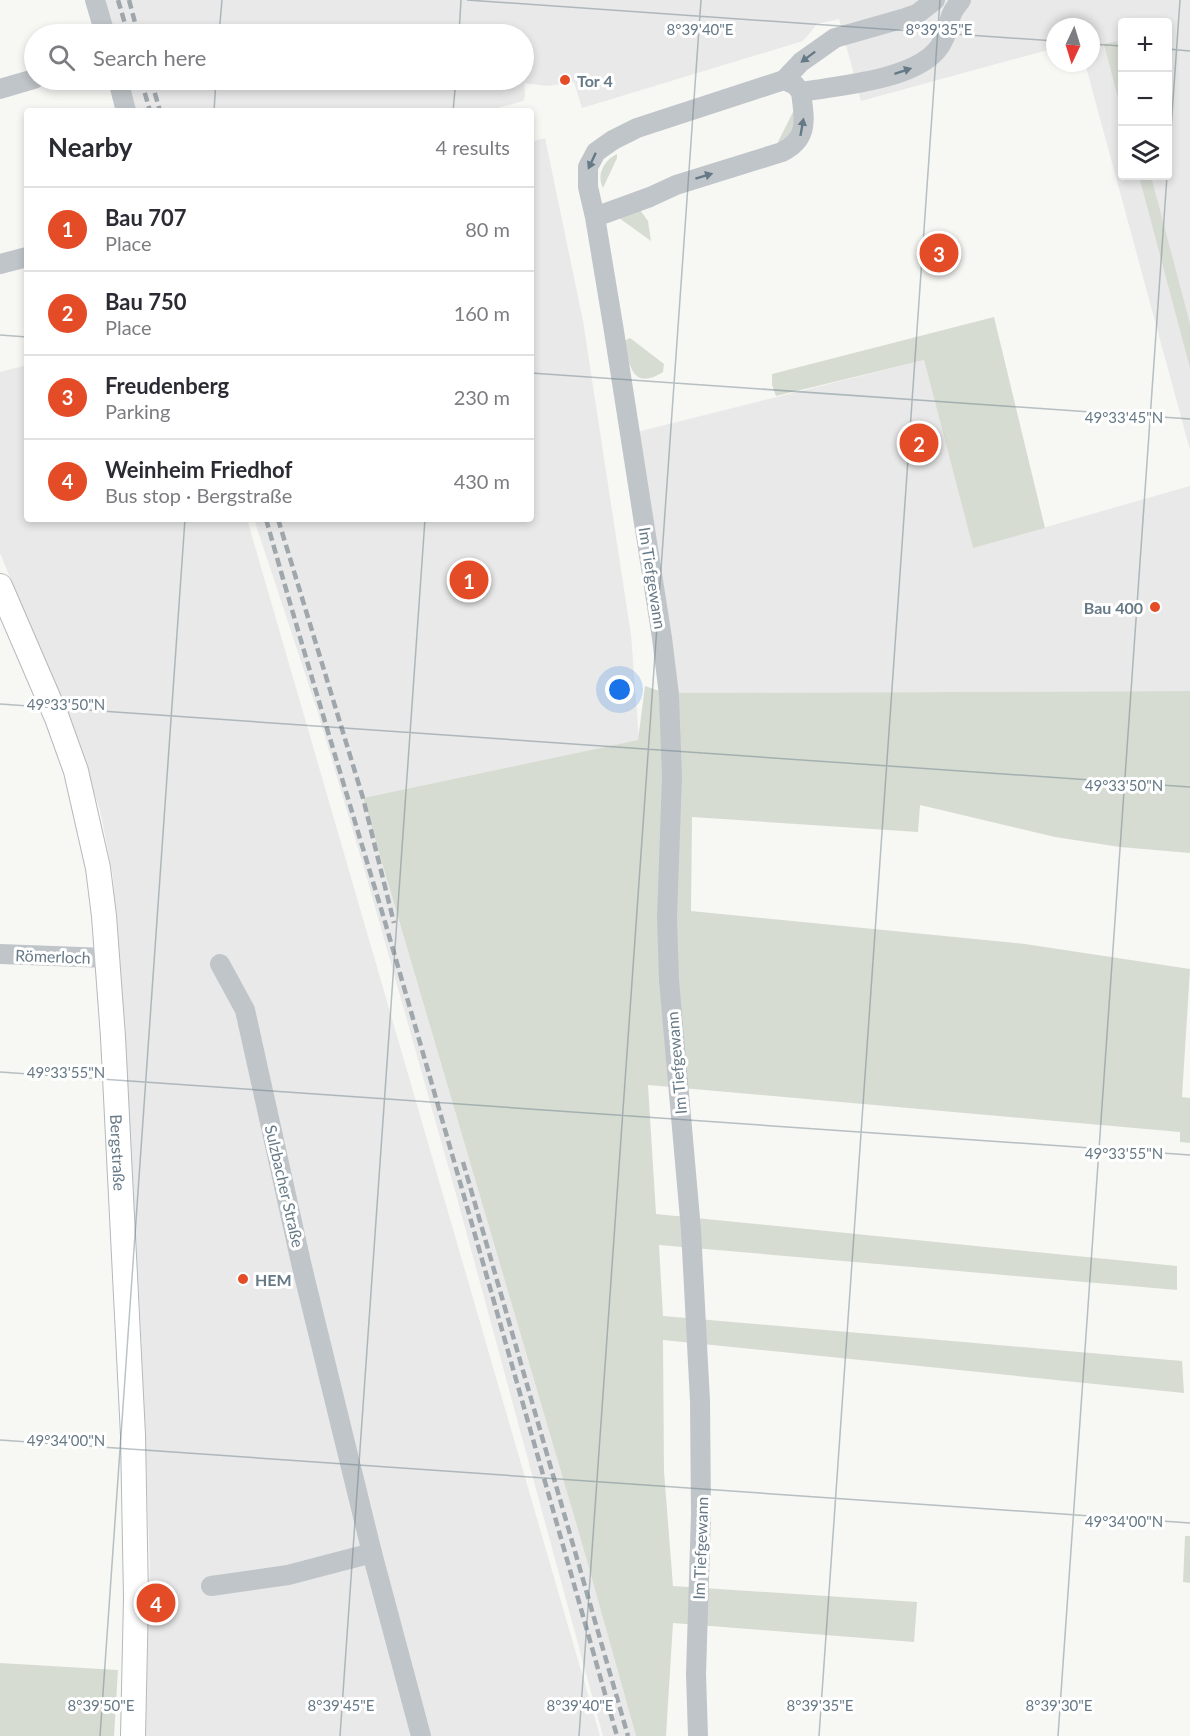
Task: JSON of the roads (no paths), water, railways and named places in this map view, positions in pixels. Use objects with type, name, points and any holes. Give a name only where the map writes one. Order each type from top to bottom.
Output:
[{"type":"main road","name":"Bergstraße","points":[[0,586],[57,718],[76,771],[98,868],[107,958],[120,1155],[133,1436],[136,1598],[133,1736]]},
{"type":"street","points":[[95,0],[102,24]]},
{"type":"street","points":[[595,217],[676,185],[792,147],[803,130],[801,92],[795,85],[784,80],[801,62],[835,38],[917,14],[935,0]]},
{"type":"street","points":[[801,92],[856,83],[915,67],[927,59],[942,43],[952,14],[961,0]]},
{"type":"street","name":"Im Tiefgewann","points":[[698,1736],[696,1674],[702,1514],[700,1412],[691,1230],[669,980],[667,917],[672,777],[670,726],[662,638],[595,217],[588,187],[588,167],[596,152],[637,128],[784,80]]},
{"type":"street","points":[[0,89],[24,82]]},
{"type":"street","points":[[121,90],[125,108]]},
{"type":"street","points":[[0,264],[24,258]]},
{"type":"street","name":"Römerloch","points":[[0,954],[107,958]]},
{"type":"street","name":"Sulzbacher Straße","points":[[220,964],[245,1010],[302,1267],[372,1553],[421,1736]]},
{"type":"street","points":[[211,1586],[288,1575],[372,1553]]},
{"type":"railway","points":[[118,0],[125,24]]},
{"type":"railway","points":[[129,0],[135,24]]},
{"type":"railway","points":[[144,90],[149,108]]},
{"type":"railway","points":[[154,90],[159,108]]},
{"type":"railway","points":[[267,522],[473,1227],[617,1736]]},
{"type":"railway","points":[[279,522],[363,798],[394,923]]},
{"type":"railway","points":[[463,1162],[628,1736]]},
{"type":"place","name":"Tor 4","points":[[565,80]]},
{"type":"place","name":"Freudenberg","points":[[939,253]]},
{"type":"place","name":"Bau 750","points":[[919,443]]},
{"type":"place","name":"Bau 707","points":[[469,580]]},
{"type":"place","name":"Bau 400","points":[[1155,607]]},
{"type":"place","name":"HEM","points":[[243,1279]]},
{"type":"place","name":"Weinheim Friedhof","points":[[156,1603]]}]
